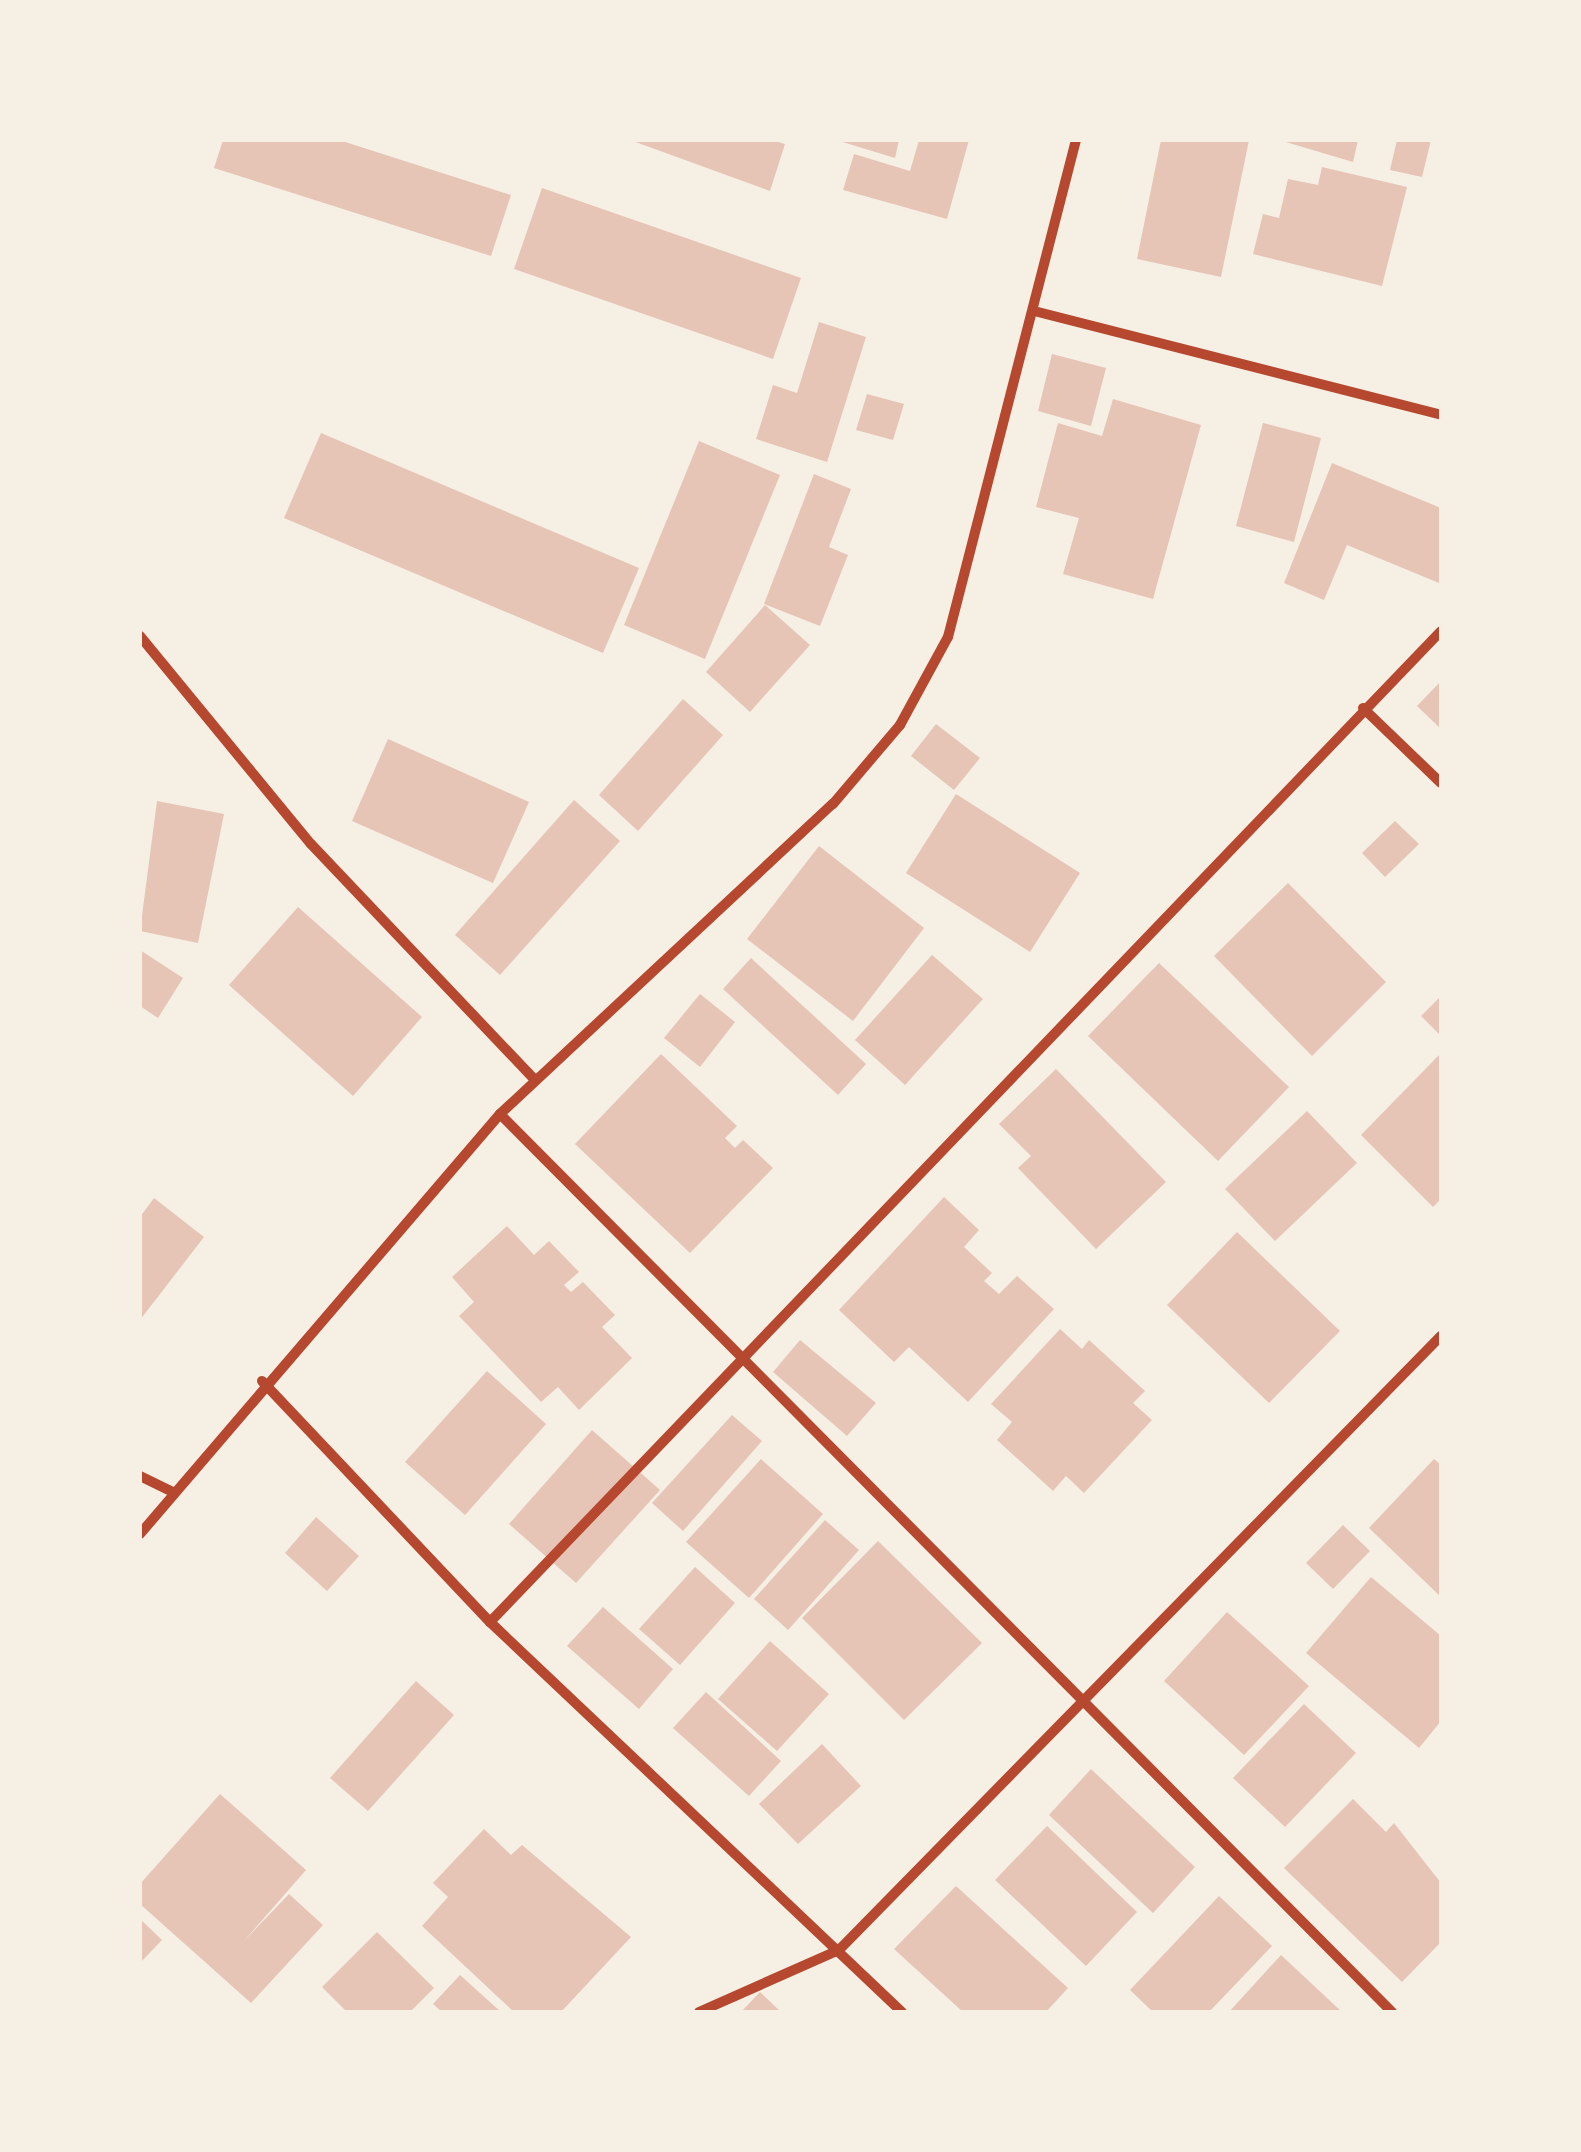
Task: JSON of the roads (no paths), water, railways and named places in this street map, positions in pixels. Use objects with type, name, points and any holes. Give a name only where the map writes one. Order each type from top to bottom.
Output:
[{"type":"street","points":[[140,1534],[262,1381],[533,1078],[832,804],[900,725],[948,637],[1038,312],[1076,140]]},
{"type":"street","points":[[1038,312],[1441,415]]},
{"type":"street","points":[[490,1622],[751,1360],[1363,708],[1441,631]]},
{"type":"street","points":[[140,636],[311,844],[533,1078]]},
{"type":"street","points":[[1363,708],[1441,783]]},
{"type":"street","points":[[500,1114],[751,1360],[1392,2012]]},
{"type":"street","points":[[699,2012],[838,1950],[1081,1698],[1441,1336]]},
{"type":"street","points":[[262,1381],[490,1622],[902,2012]]},
{"type":"street","points":[[140,1476],[173,1492]]}]
